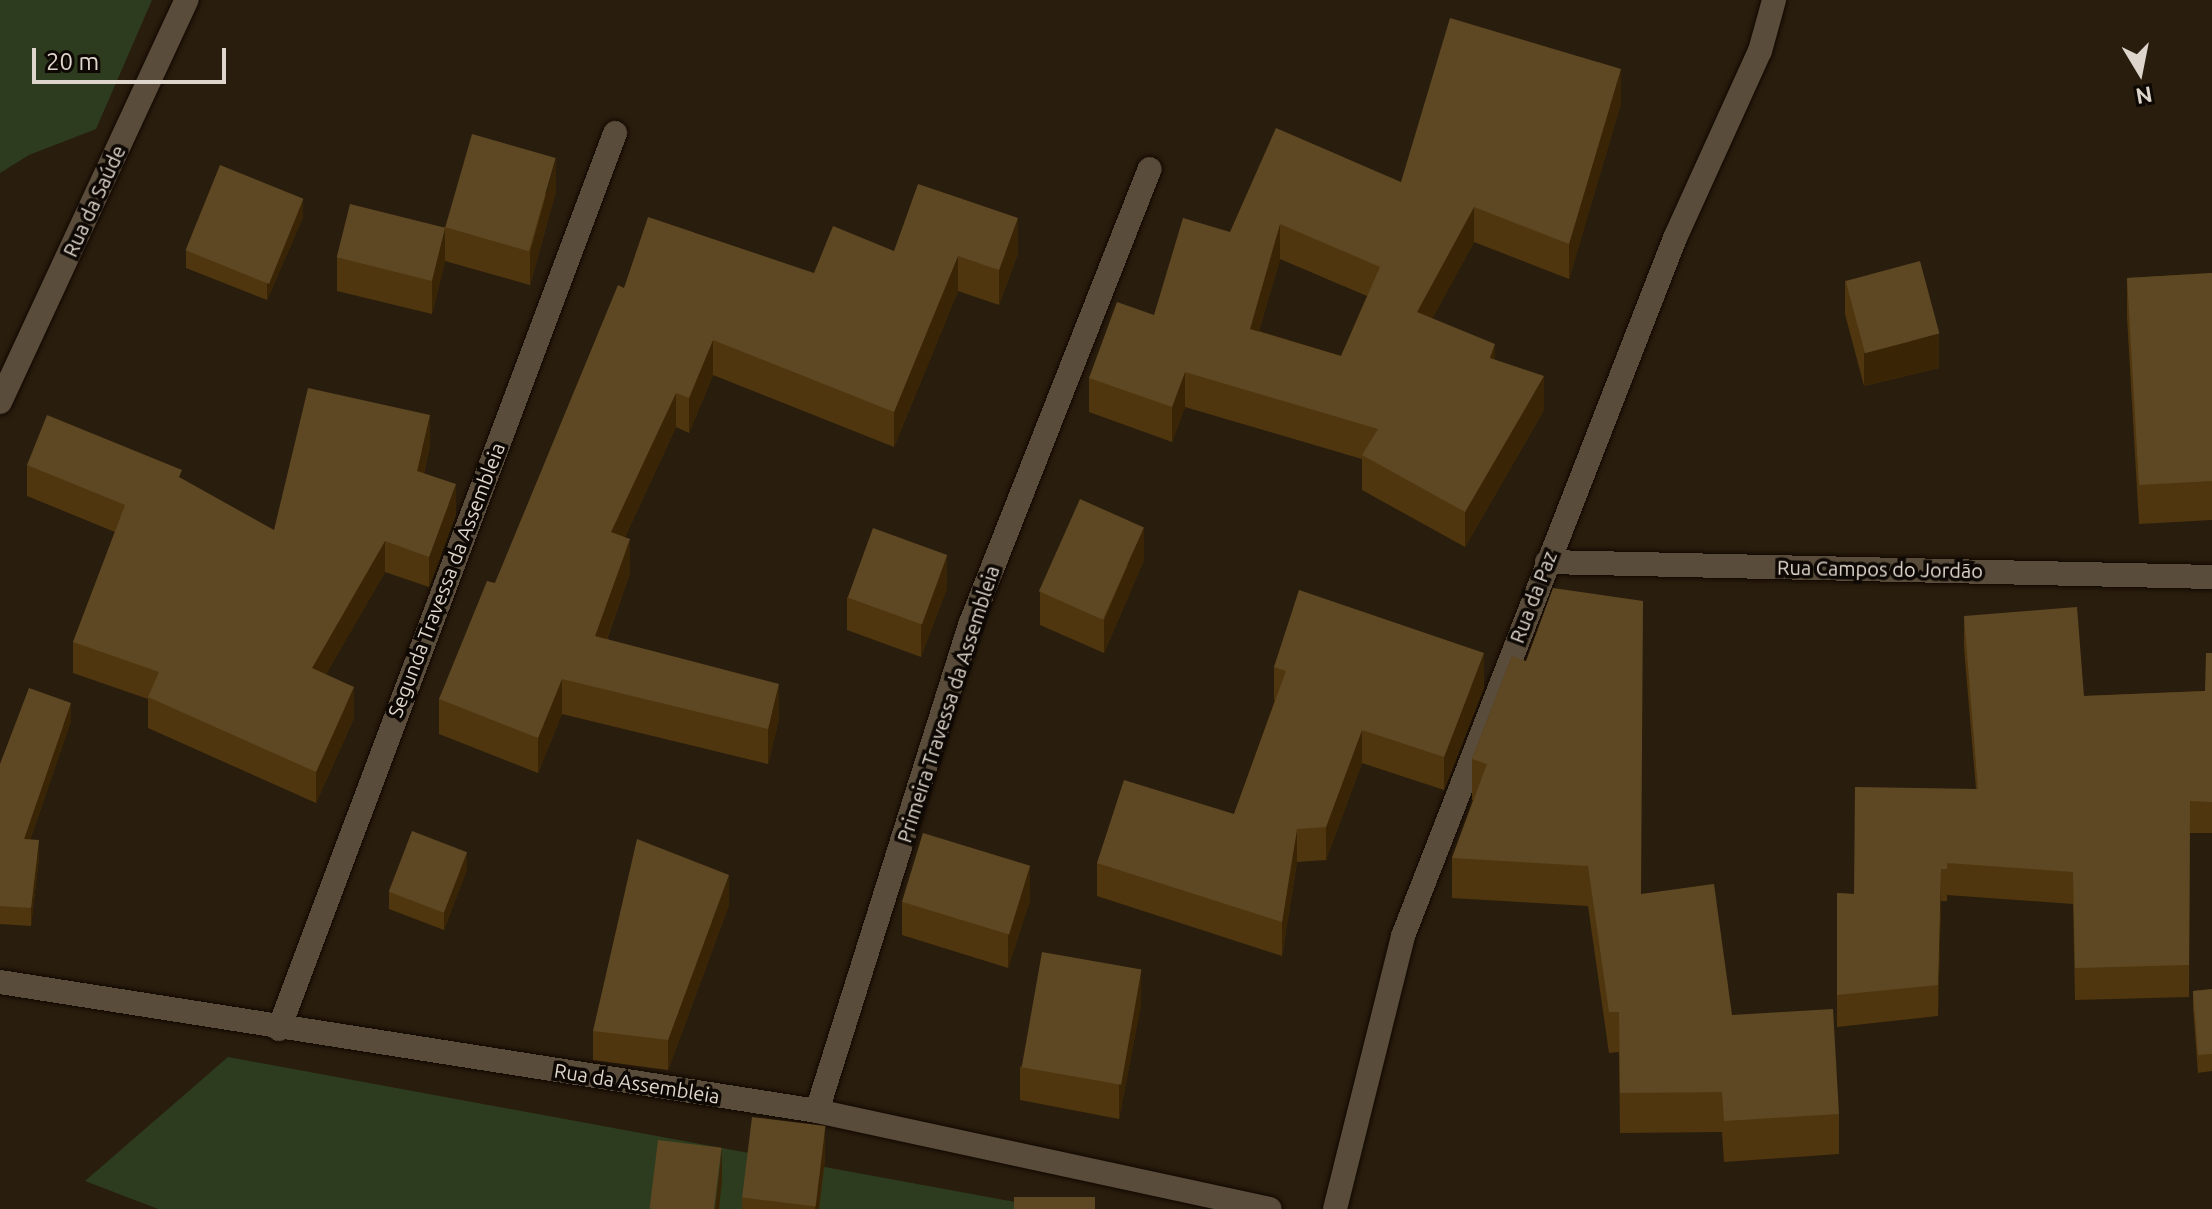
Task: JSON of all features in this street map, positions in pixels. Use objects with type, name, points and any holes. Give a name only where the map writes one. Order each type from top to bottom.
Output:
[{"type":"street","name":"Rua da Saúde","points":[[0,402],[187,0]]},
{"type":"street","name":"Rua da Paz","points":[[1335,1209],[1403,936],[1675,238],[1760,51],[1774,0]]},
{"type":"street","name":"Segunda Travessa da Assembleia","points":[[279,1029],[615,133]]},
{"type":"street","name":"Primeira Travessa da Assembleia","points":[[817,1111],[970,625],[1150,169]]},
{"type":"street","name":"Rua Campos do Jordão","points":[[1547,562],[2212,577]]},
{"type":"street","name":"Rua da Assembleia","points":[[0,982],[279,1029],[817,1111],[1270,1209]]},
{"type":"green space","points":[[0,0],[152,0],[96,129],[29,155],[0,173]]},
{"type":"green space","points":[[228,1057],[1053,1209],[158,1209],[85,1181]]},
{"type":"building","points":[[1450,18],[1621,69],[1569,244],[1474,207],[1417,312],[1495,344],[1490,358],[1544,376],[1465,512],[1362,455],[1378,429],[1185,372],[1172,407],[1089,378],[1117,302],[1154,315],[1183,218],[1230,232],[1276,128],[1401,182]],"holes":[[[1280,224],[1380,267],[1341,356],[1250,329]]]},
{"type":"building","points":[[472,134],[556,158],[529,251],[445,227]]},
{"type":"building","points":[[220,165],[303,199],[269,284],[186,250]]},
{"type":"building","points":[[918,184],[1018,218],[999,270],[958,256],[894,412],[713,340],[689,398],[676,393],[611,532],[630,539],[595,636],[779,684],[768,729],[562,679],[538,738],[439,699],[487,581],[495,583],[618,285],[624,288],[648,217],[814,273],[833,226],[894,251]]},
{"type":"building","points":[[350,204],[445,228],[432,281],[337,257]]},
{"type":"building","points":[[1920,261],[1939,333],[1865,353],[1846,281]]},
{"type":"building","points":[[2212,273],[2212,481],[2139,485],[2127,278]]},
{"type":"building","points":[[308,388],[430,415],[417,471],[456,484],[429,557],[385,541],[312,668],[354,687],[316,772],[148,697],[159,672],[73,642],[125,505],[27,465],[47,415],[182,470],[179,477],[274,530]]},
{"type":"building","points":[[1080,499],[1144,527],[1103,620],[1039,591]]},
{"type":"building","points":[[873,528],[947,555],[922,625],[848,598]]},
{"type":"building","points":[[1553,588],[1643,601],[1641,894],[1714,884],[1732,1015],[1833,1009],[1839,1114],[1724,1121],[1722,1092],[1620,1093],[1619,1012],[1609,1012],[1588,866],[1452,858],[1487,764],[1472,759],[1512,656],[1526,661]]},
{"type":"building","points":[[1299,590],[1484,653],[1444,757],[1362,730],[1326,827],[1297,829],[1282,922],[1097,863],[1124,780],[1234,814],[1286,671],[1274,667]]},
{"type":"building","points":[[2077,607],[2084,696],[2205,691],[2206,653],[2212,653],[2212,802],[2190,801],[2189,965],[2075,968],[2073,872],[1947,863],[1947,869],[1941,869],[1938,985],[1837,995],[1837,893],[1854,894],[1855,787],[1978,789],[1964,616]]},
{"type":"building","points":[[29,688],[71,703],[24,839],[39,840],[31,908],[0,906],[0,764]]},
{"type":"building","points":[[412,831],[467,852],[444,913],[389,892]]},
{"type":"building","points":[[923,833],[1030,866],[1009,935],[902,902]]},
{"type":"building","points":[[637,839],[729,875],[668,1040],[593,1031]]},
{"type":"building","points":[[1042,952],[1141,970],[1121,1085],[1022,1067]]},
{"type":"building","points":[[2212,989],[2212,1054],[2198,1055],[2193,991]]},
{"type":"building","points":[[752,1117],[825,1126],[816,1206],[742,1197]]},
{"type":"building","points":[[658,1140],[722,1148],[714,1209],[650,1208]]},
{"type":"building","points":[[1014,1197],[1095,1197],[1095,1209],[1014,1209]]}]
